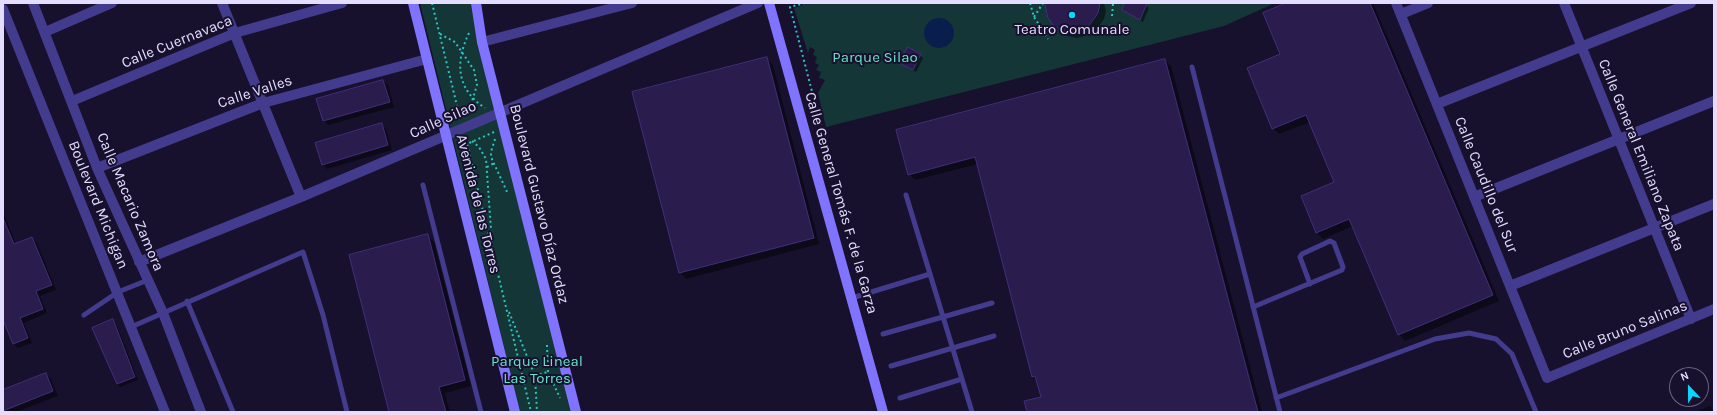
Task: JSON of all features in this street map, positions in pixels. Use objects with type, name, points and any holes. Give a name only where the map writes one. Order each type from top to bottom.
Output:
[{"type":"street","name":"Calle Macario Zamora","points":[[33,3],[97,168],[163,313],[201,412]]},
{"type":"street","points":[[45,32],[112,3]]},
{"type":"street","points":[[222,3],[301,197]]},
{"type":"street","name":"Calle Cuernavaca","points":[[72,101],[234,34],[342,3]]},
{"type":"street","name":"Avenida de las Torres","points":[[413,3],[515,412]]},
{"type":"street","name":"Boulevard Gustavo Díaz Ordaz","points":[[476,3],[482,42],[576,412]]},
{"type":"street","points":[[482,42],[632,3]]},
{"type":"street","name":"Calle Silao","points":[[139,262],[301,197],[500,111],[758,3]]},
{"type":"street","name":"Calle General Tomás F. de la Garza","points":[[769,3],[883,412]]},
{"type":"street","name":"Calle Caudillo del Sur","points":[[1396,3],[1547,378]]},
{"type":"street","points":[[1401,14],[1428,3]]},
{"type":"street","name":"Calle General Emiliano Zapata","points":[[1564,3],[1691,319]]},
{"type":"street","points":[[1437,104],[1691,3]]},
{"type":"street","name":"Boulevard Michigan","points":[[3,9],[165,412]]},
{"type":"street","name":"Calle Valles","points":[[97,168],[263,102],[427,59]]},
{"type":"street","points":[[1474,197],[1714,101]]},
{"type":"street","points":[[1510,286],[1714,204]]},
{"type":"street","name":"Calle Bruno Salinas","points":[[1547,378],[1714,309]]},
{"type":"lane","points":[[1192,67],[1280,412]]},
{"type":"lane","points":[[423,185],[481,412]]},
{"type":"lane","points":[[906,194],[972,412]]},
{"type":"lane","points":[[1253,307],[1310,284],[1342,270],[1342,264],[1334,243],[1330,241],[1302,254],[1300,257],[1310,284]]},
{"type":"lane","points":[[131,327],[187,301],[303,252],[323,316],[347,412]]},
{"type":"lane","points":[[852,298],[930,274]]},
{"type":"lane","points":[[84,315],[118,292],[148,280]]},
{"type":"lane","points":[[187,301],[233,412]]},
{"type":"lane","points":[[882,334],[992,303]]},
{"type":"lane","points":[[1276,398],[1435,339],[1469,333],[1496,339],[1512,354],[1536,412]]},
{"type":"lane","points":[[891,366],[994,336]]},
{"type":"lane","points":[[900,398],[962,379]]},
{"type":"path","points":[[432,3],[461,122]]},
{"type":"path","points":[[805,3],[790,8],[821,126]]},
{"type":"path","points":[[1030,3],[1034,17],[1048,39]]},
{"type":"path","points":[[1034,17],[1043,3]]},
{"type":"path","points":[[1112,16],[1113,3]]},
{"type":"path","points":[[470,30],[459,66],[460,74],[463,83],[473,98],[489,110]]},
{"type":"path","points":[[439,34],[454,42],[472,64],[477,85],[466,119]]},
{"type":"path","points":[[499,129],[467,144],[532,412]]},
{"type":"path","points":[[472,142],[479,147],[483,154],[486,167],[493,252]]},
{"type":"path","points":[[486,167],[494,164]]},
{"type":"path","points":[[504,298],[515,332],[535,376],[537,412]]},
{"type":"path","points":[[535,376],[548,372]]},
{"type":"green space","name":"Parque Lineal Las Torres","points":[[420,3],[472,3],[575,412],[520,412]]},
{"type":"green space","name":"Parque Silao","points":[[810,3],[1275,3],[1224,26],[826,127],[818,93],[825,80],[819,78],[821,72],[816,70],[819,65],[815,63],[817,57],[813,55],[815,50],[810,47],[808,53],[794,8]]},
{"type":"water","points":[[939,18],[945,19],[953,27],[953,39],[945,47],[939,48],[933,47],[925,39],[924,33],[925,27],[933,19]]},
{"type":"building","name":"Teatro Comunale","points":[[1045,3],[1100,3],[1098,13],[1088,27],[1080,31],[1070,32],[1061,30],[1053,25],[1048,18]]},
{"type":"building","points":[[1125,3],[1147,3],[1140,20],[1122,10]]},
{"type":"building","points":[[1286,3],[1370,3],[1493,295],[1398,335],[1349,219],[1316,233],[1301,196],[1334,182],[1306,115],[1272,129],[1247,68],[1280,54],[1263,13]]},
{"type":"building","points":[[908,47],[921,54],[913,70],[899,63]]},
{"type":"building","points":[[767,57],[814,238],[679,273],[632,92]]},
{"type":"building","points":[[1165,59],[1258,412],[1027,412],[1024,401],[1041,397],[1035,376],[1032,377],[975,157],[908,175],[896,130]]},
{"type":"building","points":[[383,80],[390,102],[323,121],[316,99]]},
{"type":"building","points":[[382,123],[388,145],[322,165],[315,143]]},
{"type":"building","points":[[3,218],[14,244],[32,237],[52,285],[36,291],[43,309],[20,318],[28,338],[13,344],[3,320]]},
{"type":"building","points":[[428,234],[465,380],[439,387],[446,412],[389,412],[349,255]]},
{"type":"building","points":[[113,319],[135,377],[117,384],[92,328]]},
{"type":"building","points":[[46,373],[53,391],[3,411],[3,390]]},
{"type":"place","name":"Teatro Comunale","points":[[1072,15]]}]
